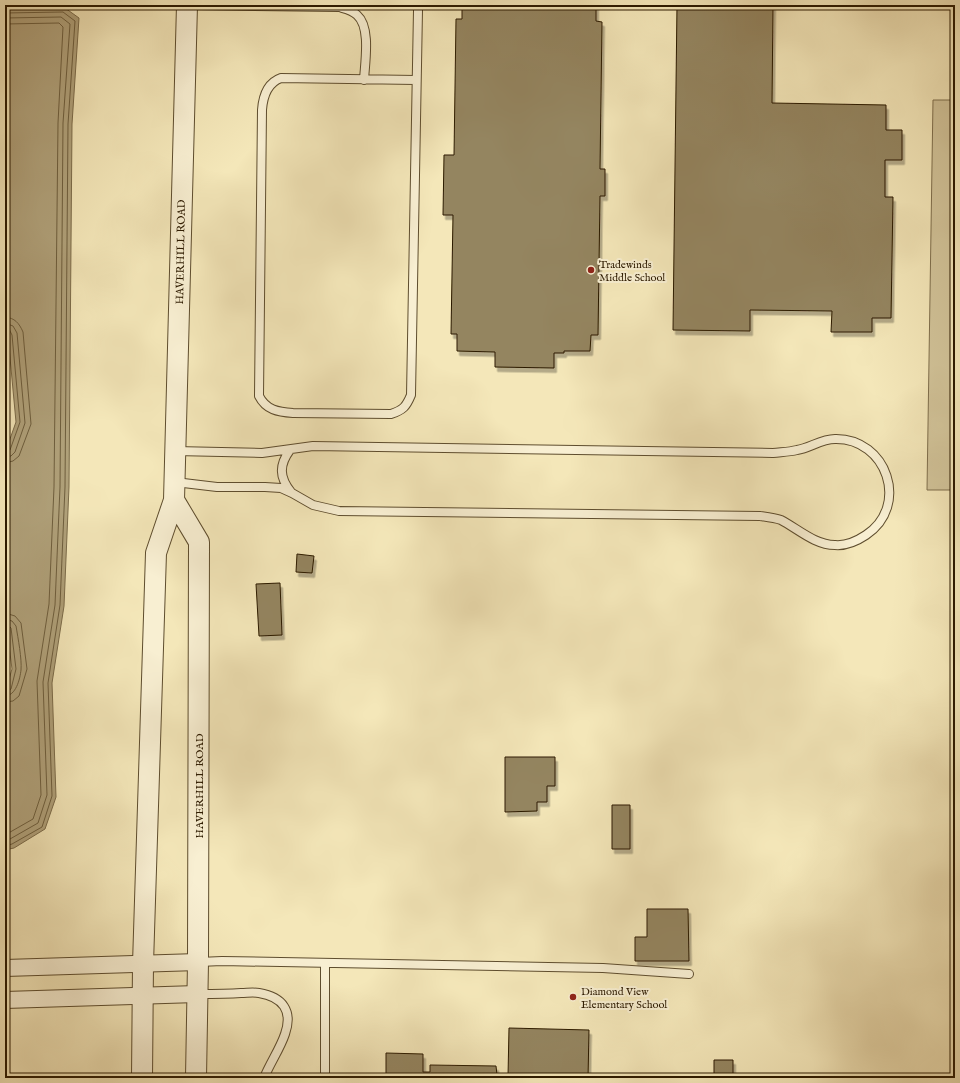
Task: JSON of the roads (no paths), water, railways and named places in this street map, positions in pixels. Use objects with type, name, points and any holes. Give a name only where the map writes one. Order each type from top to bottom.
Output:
[{"type":"street","name":"HAVERHILL ROAD","points":[[142,1078],[143,964],[156,553],[174,491],[187,5]]},
{"type":"street","name":"HAVERHILL ROAD","points":[[174,491],[199,542],[198,962],[196,1078]]},
{"type":"street","points":[[5,968],[198,962]]},
{"type":"street","points":[[5,1000],[197,994]]},
{"type":"lane","points":[[187,5],[339,7],[350,10],[358,16],[366,33],[364,80]]},
{"type":"lane","points":[[416,80],[281,78],[275,80],[265,93],[263,101],[259,396],[263,403],[270,409],[280,412],[293,413],[391,414],[401,411],[407,404],[411,395],[416,80],[417,5]]},
{"type":"lane","points":[[174,491],[216,486],[281,488],[313,505],[339,511],[760,516],[779,519],[815,541],[835,545],[857,541],[875,529],[887,511],[890,489],[885,469],[872,453],[855,442],[834,439],[798,450],[773,453],[313,446],[262,453],[175,451]]},
{"type":"lane","points":[[290,450],[284,457],[282,477],[286,486],[292,493]]},
{"type":"lane","points":[[198,962],[222,961],[603,968],[689,974]]},
{"type":"lane","points":[[325,964],[325,1078]]},
{"type":"lane","points":[[197,994],[259,993],[271,997],[284,1006],[288,1012],[286,1033],[264,1078]]},
{"type":"water","points":[[65,8],[79,18],[72,124],[69,487],[64,606],[52,683],[56,797],[45,829],[14,848],[5,850],[5,693],[12,669],[5,614],[5,453],[16,422],[8,336],[5,328],[5,9]]},
{"type":"place","name":"Tradewinds Middle School","points":[[591,270]]},
{"type":"place","name":"Diamond View Elementary School","points":[[573,997]]}]
